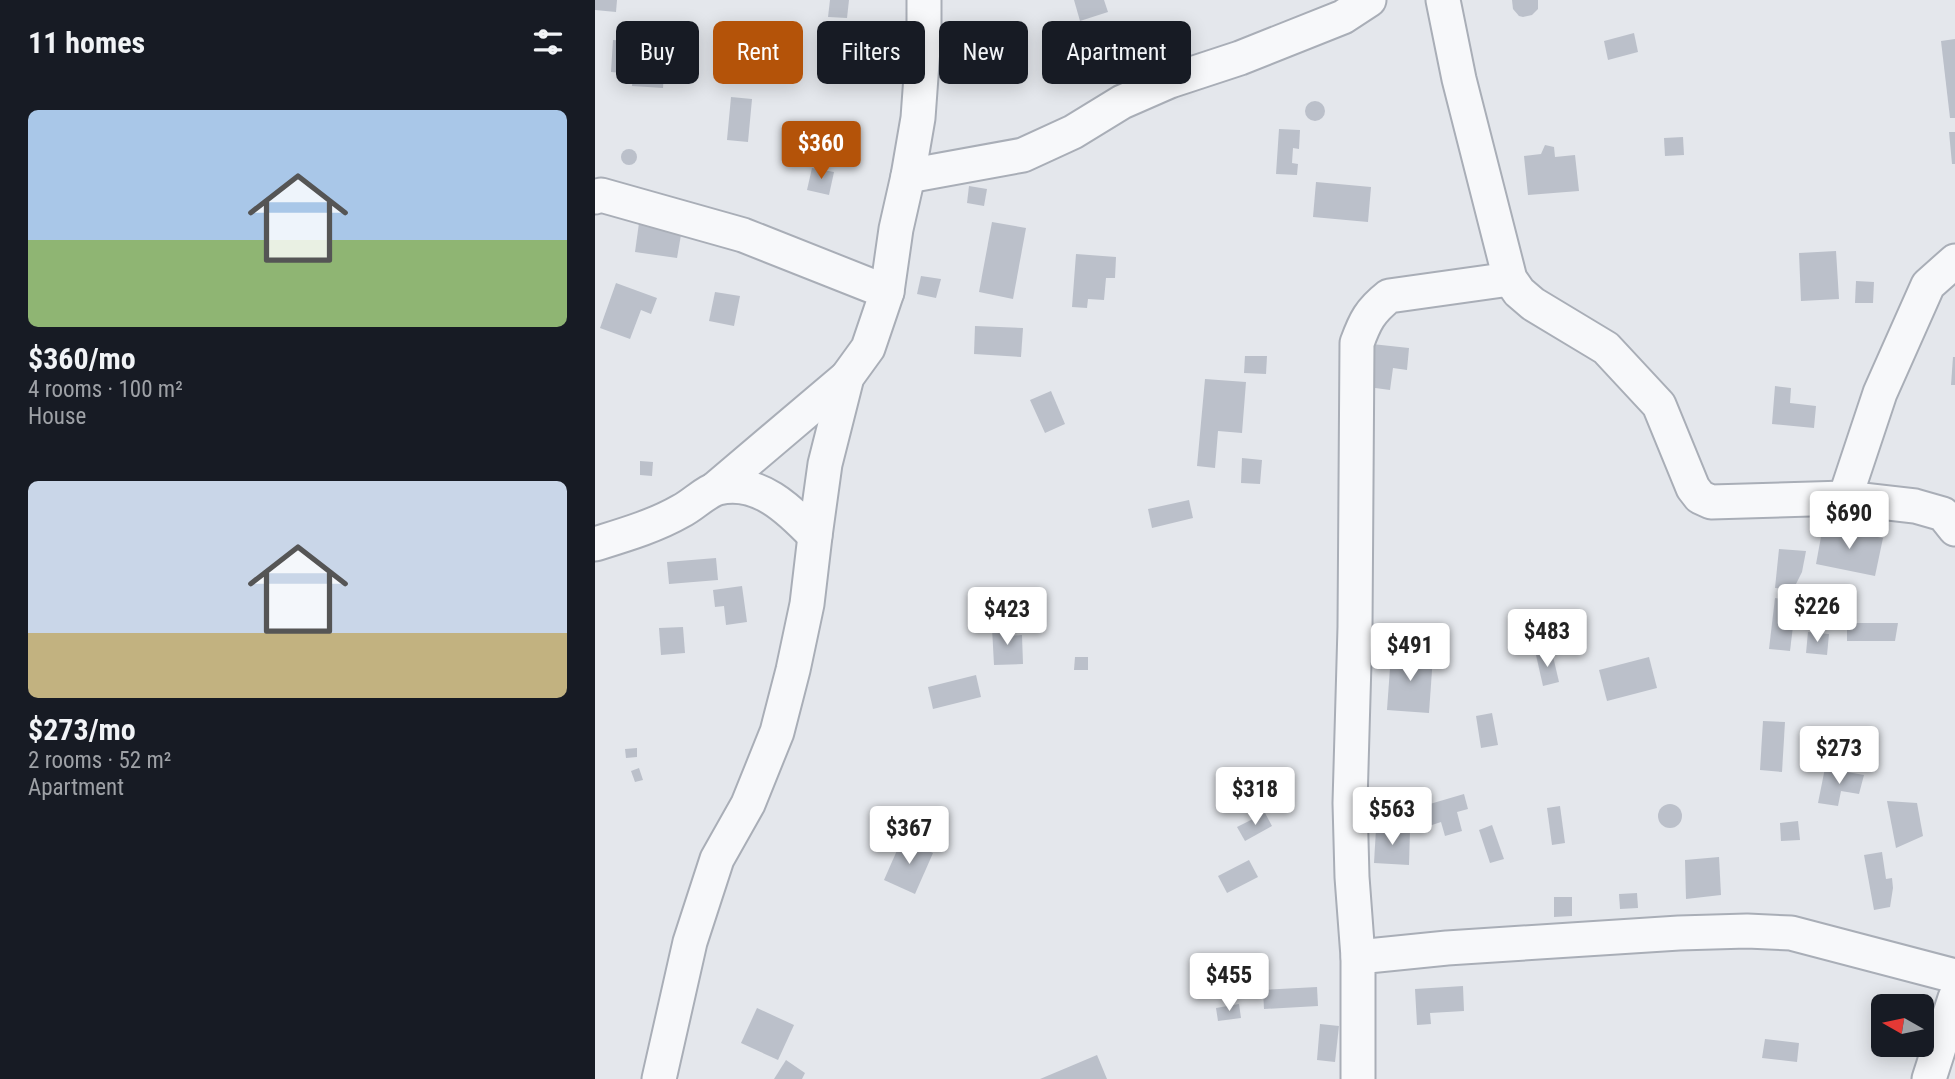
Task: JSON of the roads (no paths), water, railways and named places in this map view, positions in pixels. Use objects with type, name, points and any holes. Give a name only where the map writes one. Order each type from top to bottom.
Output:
[{"type":"street","points":[[595,544],[680,512],[716,488],[847,377],[869,348],[887,292],[896,229],[918,118],[924,0]]},
{"type":"street","points":[[908,176],[1023,155],[1073,132],[1122,102],[1170,81],[1240,58],[1343,17],[1369,0]]},
{"type":"street","points":[[1443,0],[1459,79],[1510,279],[1519,292],[1533,304],[1606,348],[1659,405],[1693,488],[1700,497],[1711,502],[1845,498],[1915,506],[1943,514],[1955,528]]},
{"type":"street","points":[[595,197],[601,195],[743,235],[887,292]]},
{"type":"street","points":[[1845,498],[1880,393],[1928,285],[1955,261]]},
{"type":"street","points":[[1358,1079],[1358,957],[1350,803],[1355,627],[1357,343],[1366,319],[1375,306],[1389,296],[1510,279]]},
{"type":"street","points":[[659,1079],[690,942],[717,859],[748,804],[776,732],[793,670],[807,604],[825,464],[847,377]]},
{"type":"street","points":[[716,488],[744,486],[770,497],[790,510],[814,536]]},
{"type":"street","points":[[1358,957],[1447,948],[1747,931],[1791,933],[1955,976]]},
{"type":"street","points":[[1929,1079],[1955,998]]}]
